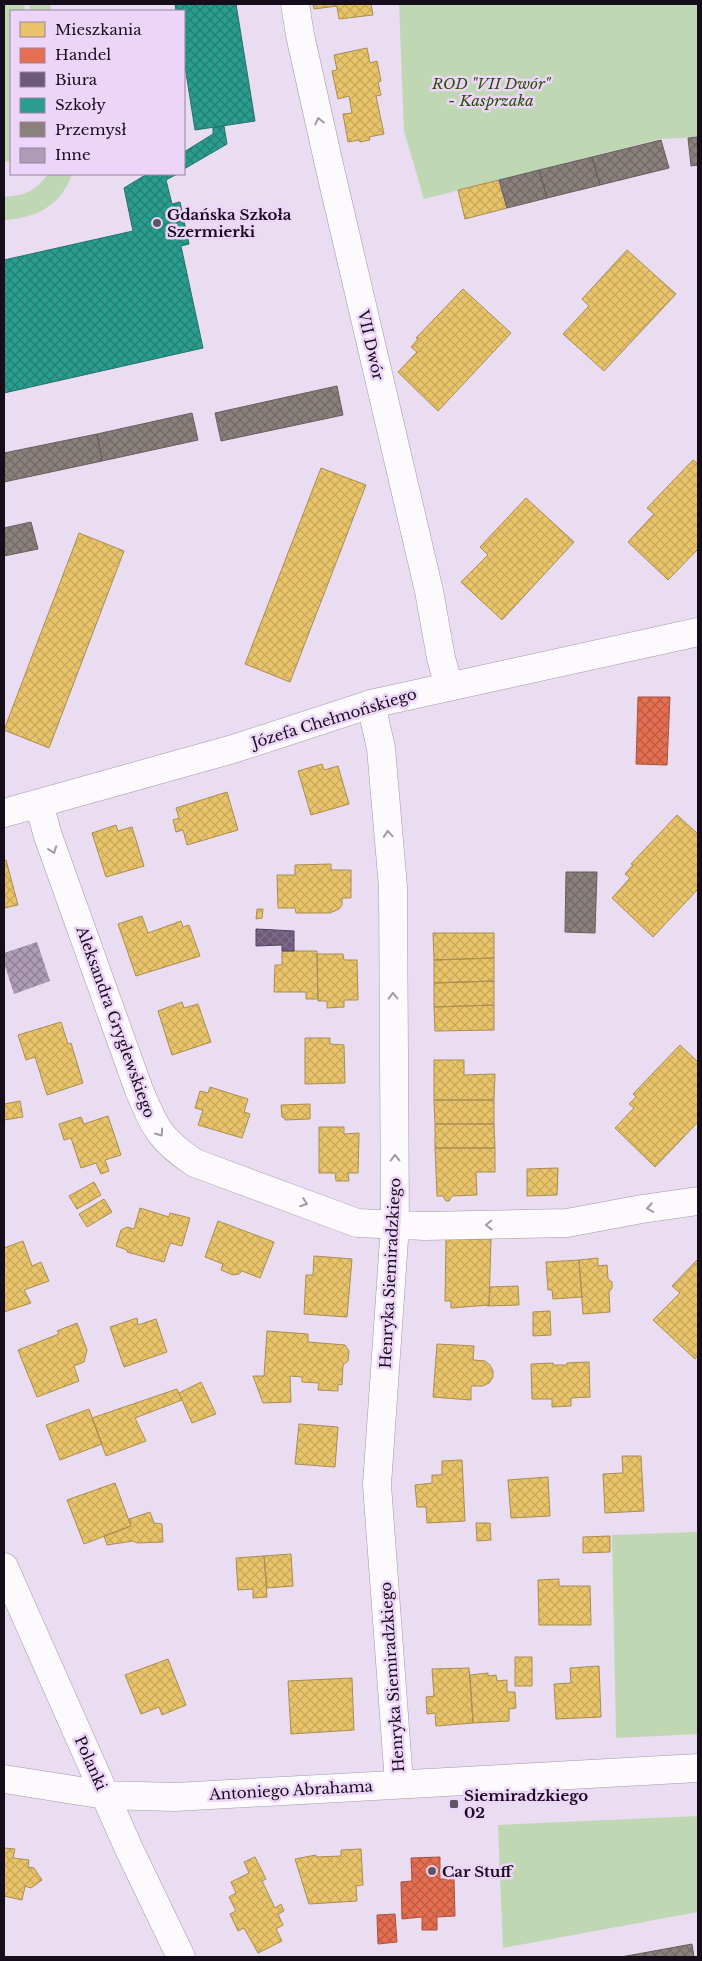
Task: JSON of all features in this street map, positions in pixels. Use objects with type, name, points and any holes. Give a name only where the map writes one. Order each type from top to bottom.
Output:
[{"type":"street","name":"VII Dwór","points":[[295,4],[300,35],[330,169],[428,591],[441,658],[449,686]]},
{"type":"street","name":"Józefa Chełmońskiego","points":[[4,813],[232,748],[371,704],[698,632]]},
{"type":"street","name":"Henryka Siemiradzkiego","points":[[371,704],[381,748],[392,887],[396,1225],[377,1485],[399,1783]]},
{"type":"street","name":"Aleksandra Gryglewskiego","points":[[39,804],[48,836],[139,1090],[152,1120],[161,1136],[177,1151],[195,1163],[357,1223],[426,1226],[566,1223],[698,1201]]},
{"type":"street","name":"Polanki","points":[[4,1567],[105,1795],[181,1957]]},
{"type":"street","name":"Antoniego Abrahama","points":[[4,1779],[105,1795],[175,1797],[399,1783],[698,1768]]},
{"type":"green space","points":[[4,4],[24,4],[25,10],[10,10],[10,161],[4,162]]},
{"type":"green space","points":[[29,4],[50,4],[51,10],[30,10]]},
{"type":"green space","name":"ROD \"VII Dwór\" - Kasprzaka","points":[[399,4],[698,4],[698,137],[660,139],[424,199],[404,131]]},
{"type":"green space","points":[[47,175],[72,175],[61,194],[46,208],[27,216],[4,220],[4,197],[29,192]]},
{"type":"green space","points":[[697,1532],[698,1734],[616,1738],[612,1535]]},
{"type":"green space","points":[[698,1816],[698,1912],[503,1948],[498,1825]]},
{"type":"building: Mieszkania","points":[[313,4],[371,4],[373,15],[339,19],[337,6],[314,9]]},
{"type":"building: Mieszkania","points":[[367,48],[370,63],[377,61],[381,81],[378,82],[381,95],[376,96],[384,134],[369,137],[370,140],[348,142],[343,114],[352,113],[349,96],[338,99],[332,71],[337,70],[334,55]]},
{"type":"building: Mieszkania","points":[[499,180],[507,208],[465,219],[458,190]]},
{"type":"building: Mieszkania","points":[[627,250],[676,294],[604,371],[563,334],[589,306],[582,299]]},
{"type":"building: Mieszkania","points":[[463,289],[511,333],[438,411],[398,372],[417,352],[411,347],[418,339],[416,338]]},
{"type":"building: Mieszkania","points":[[693,460],[698,464],[698,549],[668,580],[628,542],[654,514],[647,508]]},
{"type":"building: Mieszkania","points":[[321,468],[366,485],[290,682],[245,664]]},
{"type":"building: Mieszkania","points":[[526,498],[574,542],[502,620],[461,582],[488,555],[480,547]]},
{"type":"building: Mieszkania","points":[[79,533],[124,551],[49,748],[4,730]]},
{"type":"building: Mieszkania","points":[[322,764],[324,770],[338,766],[349,804],[311,815],[298,771]]},
{"type":"building: Mieszkania","points":[[227,792],[238,830],[187,845],[183,830],[176,832],[173,820],[179,818],[176,808]]},
{"type":"building: Mieszkania","points":[[677,815],[698,834],[698,889],[653,937],[612,898],[630,878],[625,874],[633,865],[631,864]]},
{"type":"building: Mieszkania","points":[[116,825],[118,831],[132,827],[144,866],[106,877],[92,833]]},
{"type":"building: Mieszkania","points":[[6,860],[18,905],[4,908],[4,861]]},
{"type":"building: Mieszkania","points":[[331,864],[331,870],[351,870],[351,898],[342,898],[342,905],[339,909],[330,913],[296,913],[295,908],[278,908],[277,875],[295,875],[295,865]]},
{"type":"building: Mieszkania","points":[[257,909],[263,909],[262,918],[256,919]]},
{"type":"building: Mieszkania","points":[[142,916],[148,933],[181,921],[183,927],[189,925],[200,956],[136,976],[118,924]]},
{"type":"building: Mieszkania","points":[[433,933],[494,933],[494,958],[434,960]]},
{"type":"building: Mieszkania","points":[[282,951],[317,951],[318,999],[306,999],[306,992],[274,992],[275,965],[282,965]]},
{"type":"building: Mieszkania","points":[[317,954],[343,954],[344,960],[357,960],[358,1000],[344,1000],[344,1007],[327,1008],[327,1001],[318,1001]]},
{"type":"building: Mieszkania","points":[[494,958],[494,981],[434,983],[434,960]]},
{"type":"building: Mieszkania","points":[[494,981],[494,1005],[434,1007],[434,983]]},
{"type":"building: Mieszkania","points":[[182,1002],[184,1008],[198,1004],[211,1042],[172,1055],[158,1011]]},
{"type":"building: Mieszkania","points":[[494,1005],[494,1030],[435,1031],[434,1007]]},
{"type":"building: Mieszkania","points":[[61,1022],[68,1044],[71,1043],[83,1083],[47,1095],[35,1057],[26,1060],[18,1035]]},
{"type":"building: Mieszkania","points":[[305,1038],[330,1038],[330,1044],[344,1045],[345,1083],[305,1084]]},
{"type":"building: Mieszkania","points":[[680,1045],[698,1062],[698,1122],[655,1167],[615,1128],[634,1108],[629,1104],[636,1097],[633,1094]]},
{"type":"building: Mieszkania","points":[[434,1060],[464,1060],[464,1075],[495,1074],[494,1100],[434,1100]]},
{"type":"building: Mieszkania","points":[[210,1087],[248,1099],[244,1112],[250,1114],[242,1138],[198,1125],[203,1110],[195,1108],[200,1091],[208,1093]]},
{"type":"building: Mieszkania","points":[[434,1100],[494,1100],[494,1124],[435,1124]]},
{"type":"building: Mieszkania","points":[[20,1101],[23,1117],[4,1120],[4,1104]]},
{"type":"building: Mieszkania","points":[[310,1104],[310,1119],[285,1120],[282,1117],[281,1105]]},
{"type":"building: Mieszkania","points":[[108,1116],[121,1155],[105,1160],[109,1171],[101,1174],[96,1163],[81,1168],[71,1138],[64,1140],[59,1124],[81,1117],[84,1124]]},
{"type":"building: Mieszkania","points":[[435,1124],[494,1124],[495,1148],[435,1148]]},
{"type":"building: Mieszkania","points":[[319,1127],[344,1127],[344,1134],[359,1133],[358,1173],[348,1173],[349,1181],[336,1181],[335,1173],[319,1173]]},
{"type":"building: Mieszkania","points":[[435,1148],[495,1148],[495,1172],[476,1172],[477,1195],[452,1196],[449,1201],[446,1201],[443,1196],[437,1196]]},
{"type":"building: Mieszkania","points":[[558,1168],[557,1195],[527,1196],[527,1169]]},
{"type":"building: Mieszkania","points":[[94,1182],[101,1195],[77,1209],[69,1196]]},
{"type":"building: Mieszkania","points":[[104,1199],[112,1212],[87,1227],[79,1214]]},
{"type":"building: Mieszkania","points":[[140,1208],[169,1217],[170,1213],[190,1218],[182,1246],[170,1243],[164,1262],[127,1252],[127,1250],[116,1246],[121,1230],[127,1227],[134,1229]]},
{"type":"building: Mieszkania","points":[[218,1221],[274,1242],[260,1278],[242,1271],[239,1274],[233,1275],[221,1270],[223,1264],[205,1257]]},
{"type":"building: Mieszkania","points":[[446,1239],[491,1239],[489,1305],[451,1308],[451,1301],[445,1301]]},
{"type":"building: Mieszkania","points":[[23,1241],[32,1266],[41,1262],[49,1281],[24,1290],[31,1303],[4,1312],[4,1248]]},
{"type":"building: Mieszkania","points":[[314,1256],[352,1259],[347,1317],[304,1314],[306,1275],[313,1275]]},
{"type":"building: Mieszkania","points":[[598,1258],[598,1266],[607,1265],[608,1279],[612,1282],[612,1288],[609,1292],[610,1312],[583,1314],[579,1260]]},
{"type":"building: Mieszkania","points":[[698,1259],[698,1355],[695,1359],[653,1320],[680,1293],[672,1286]]},
{"type":"building: Mieszkania","points":[[579,1260],[582,1297],[553,1299],[552,1290],[548,1290],[546,1262]]},
{"type":"building: Mieszkania","points":[[518,1286],[519,1305],[487,1306],[489,1305],[490,1287]]},
{"type":"building: Mieszkania","points":[[550,1311],[551,1335],[533,1336],[533,1312]]},
{"type":"building: Mieszkania","points":[[137,1318],[138,1325],[156,1319],[167,1352],[124,1367],[110,1327]]},
{"type":"building: Mieszkania","points":[[77,1323],[87,1350],[84,1362],[74,1366],[79,1381],[37,1397],[18,1350],[59,1334],[57,1331]]},
{"type":"building: Mieszkania","points":[[267,1331],[308,1334],[308,1342],[345,1345],[349,1351],[348,1361],[343,1365],[342,1385],[338,1384],[338,1391],[318,1390],[319,1383],[302,1382],[302,1377],[290,1376],[291,1402],[263,1403],[253,1376],[264,1376]]},
{"type":"building: Mieszkania","points":[[437,1344],[474,1346],[473,1360],[485,1361],[490,1365],[493,1377],[489,1383],[483,1386],[471,1386],[471,1400],[433,1397]]},
{"type":"building: Mieszkania","points":[[589,1362],[590,1397],[571,1398],[571,1406],[552,1407],[552,1399],[532,1399],[531,1364],[553,1363],[553,1365],[567,1365],[567,1363]]},
{"type":"building: Mieszkania","points":[[201,1382],[216,1414],[192,1423],[179,1393]]},
{"type":"building: Mieszkania","points":[[177,1389],[182,1400],[135,1418],[146,1441],[106,1456],[92,1418]]},
{"type":"building: Mieszkania","points":[[89,1409],[102,1444],[60,1460],[46,1425]]},
{"type":"building: Mieszkania","points":[[299,1424],[338,1427],[335,1467],[295,1464]]},
{"type":"building: Mieszkania","points":[[622,1456],[641,1456],[644,1511],[605,1513],[603,1474],[623,1473]]},
{"type":"building: Mieszkania","points":[[462,1460],[465,1521],[427,1523],[426,1507],[417,1507],[415,1485],[432,1483],[432,1475],[442,1475],[442,1461]]},
{"type":"building: Mieszkania","points":[[548,1477],[550,1516],[511,1518],[508,1480]]},
{"type":"building: Mieszkania","points":[[115,1483],[131,1526],[84,1544],[67,1500]]},
{"type":"building: Mieszkania","points":[[150,1512],[154,1523],[162,1524],[163,1542],[137,1543],[133,1541],[107,1545],[104,1536],[131,1526],[129,1519]]},
{"type":"building: Mieszkania","points":[[476,1523],[490,1523],[491,1540],[477,1541]]},
{"type":"building: Mieszkania","points":[[610,1536],[610,1552],[583,1553],[583,1537]]},
{"type":"building: Mieszkania","points":[[291,1554],[293,1586],[267,1588],[264,1556]]},
{"type":"building: Mieszkania","points":[[264,1556],[267,1597],[253,1598],[253,1589],[238,1590],[236,1558]]},
{"type":"building: Mieszkania","points":[[559,1579],[559,1586],[590,1586],[591,1625],[539,1625],[538,1580]]},
{"type":"building: Mieszkania","points":[[515,1657],[532,1657],[532,1686],[515,1686]]},
{"type":"building: Mieszkania","points":[[168,1659],[186,1705],[162,1715],[159,1707],[141,1714],[125,1675]]},
{"type":"building: Mieszkania","points":[[599,1666],[601,1717],[556,1719],[554,1684],[571,1683],[570,1668]]},
{"type":"building: Mieszkania","points":[[469,1668],[473,1723],[436,1726],[435,1713],[427,1714],[426,1697],[434,1696],[432,1669]]},
{"type":"building: Mieszkania","points":[[488,1673],[488,1676],[496,1675],[497,1681],[507,1680],[507,1692],[515,1692],[516,1708],[509,1709],[509,1721],[473,1723],[470,1675]]},
{"type":"building: Mieszkania","points":[[352,1678],[354,1730],[291,1734],[288,1681]]},
{"type":"building: Mieszkania","points":[[4,1848],[15,1849],[13,1858],[29,1860],[28,1867],[34,1868],[42,1880],[31,1888],[25,1886],[22,1900],[4,1896]]},
{"type":"building: Mieszkania","points":[[361,1849],[363,1885],[356,1886],[357,1901],[309,1904],[295,1859],[316,1855],[316,1857],[341,1856],[341,1850]]},
{"type":"building: Mieszkania","points":[[255,1857],[266,1879],[262,1881],[275,1908],[281,1904],[284,1911],[278,1914],[283,1925],[276,1929],[282,1941],[258,1953],[244,1928],[238,1931],[230,1914],[236,1911],[229,1897],[236,1893],[231,1882],[249,1873],[244,1862]]},
{"type":"building: Handel","points":[[638,697],[670,697],[667,765],[636,764]]},
{"type":"building: Handel","points":[[440,1857],[440,1879],[454,1879],[455,1916],[437,1917],[437,1930],[422,1930],[422,1917],[402,1919],[401,1882],[412,1881],[411,1858]]},
{"type":"building: Handel","points":[[395,1914],[397,1942],[378,1944],[377,1915]]},
{"type":"building: Biura","points":[[256,929],[294,931],[294,951],[282,951],[282,945],[256,946]]},
{"type":"building: Szkoły","points":[[175,4],[236,4],[255,121],[195,130],[185,66],[185,10],[176,10]]},
{"type":"building: Szkoły","points":[[224,126],[227,144],[185,168],[185,151],[213,134],[213,128]]},
{"type":"building: Szkoły","points":[[145,175],[175,175],[166,180],[172,204],[180,202],[189,244],[181,246],[203,348],[4,393],[4,260],[133,231],[124,188]]},
{"type":"building: Przemysł","points":[[698,137],[698,165],[691,166],[688,138]]},
{"type":"building: Przemysł","points":[[661,140],[669,168],[600,185],[592,157]]},
{"type":"building: Przemysł","points":[[592,157],[600,185],[547,198],[539,170]]},
{"type":"building: Przemysł","points":[[539,170],[547,198],[507,208],[499,180]]},
{"type":"building: Przemysł","points":[[337,386],[343,415],[221,441],[215,413]]},
{"type":"building: Przemysł","points":[[192,413],[198,440],[102,461],[97,434]]},
{"type":"building: Przemysł","points":[[97,434],[102,461],[4,482],[4,453]]},
{"type":"building: Przemysł","points":[[31,522],[38,549],[4,556],[4,528]]},
{"type":"building: Przemysł","points":[[566,872],[597,872],[595,933],[565,932]]},
{"type":"building: Przemysł","points":[[692,1944],[694,1957],[621,1957]]},
{"type":"building: Inne","points":[[37,942],[50,981],[14,994],[4,963],[4,953]]},
{"type":"place","name":"Gdańska Szkoła Szermierki","points":[[157,223]]},
{"type":"place","name":"Siemiradzkiego 02","points":[[454,1804]]},
{"type":"place","name":"Car Stuff","points":[[432,1871]]}]
